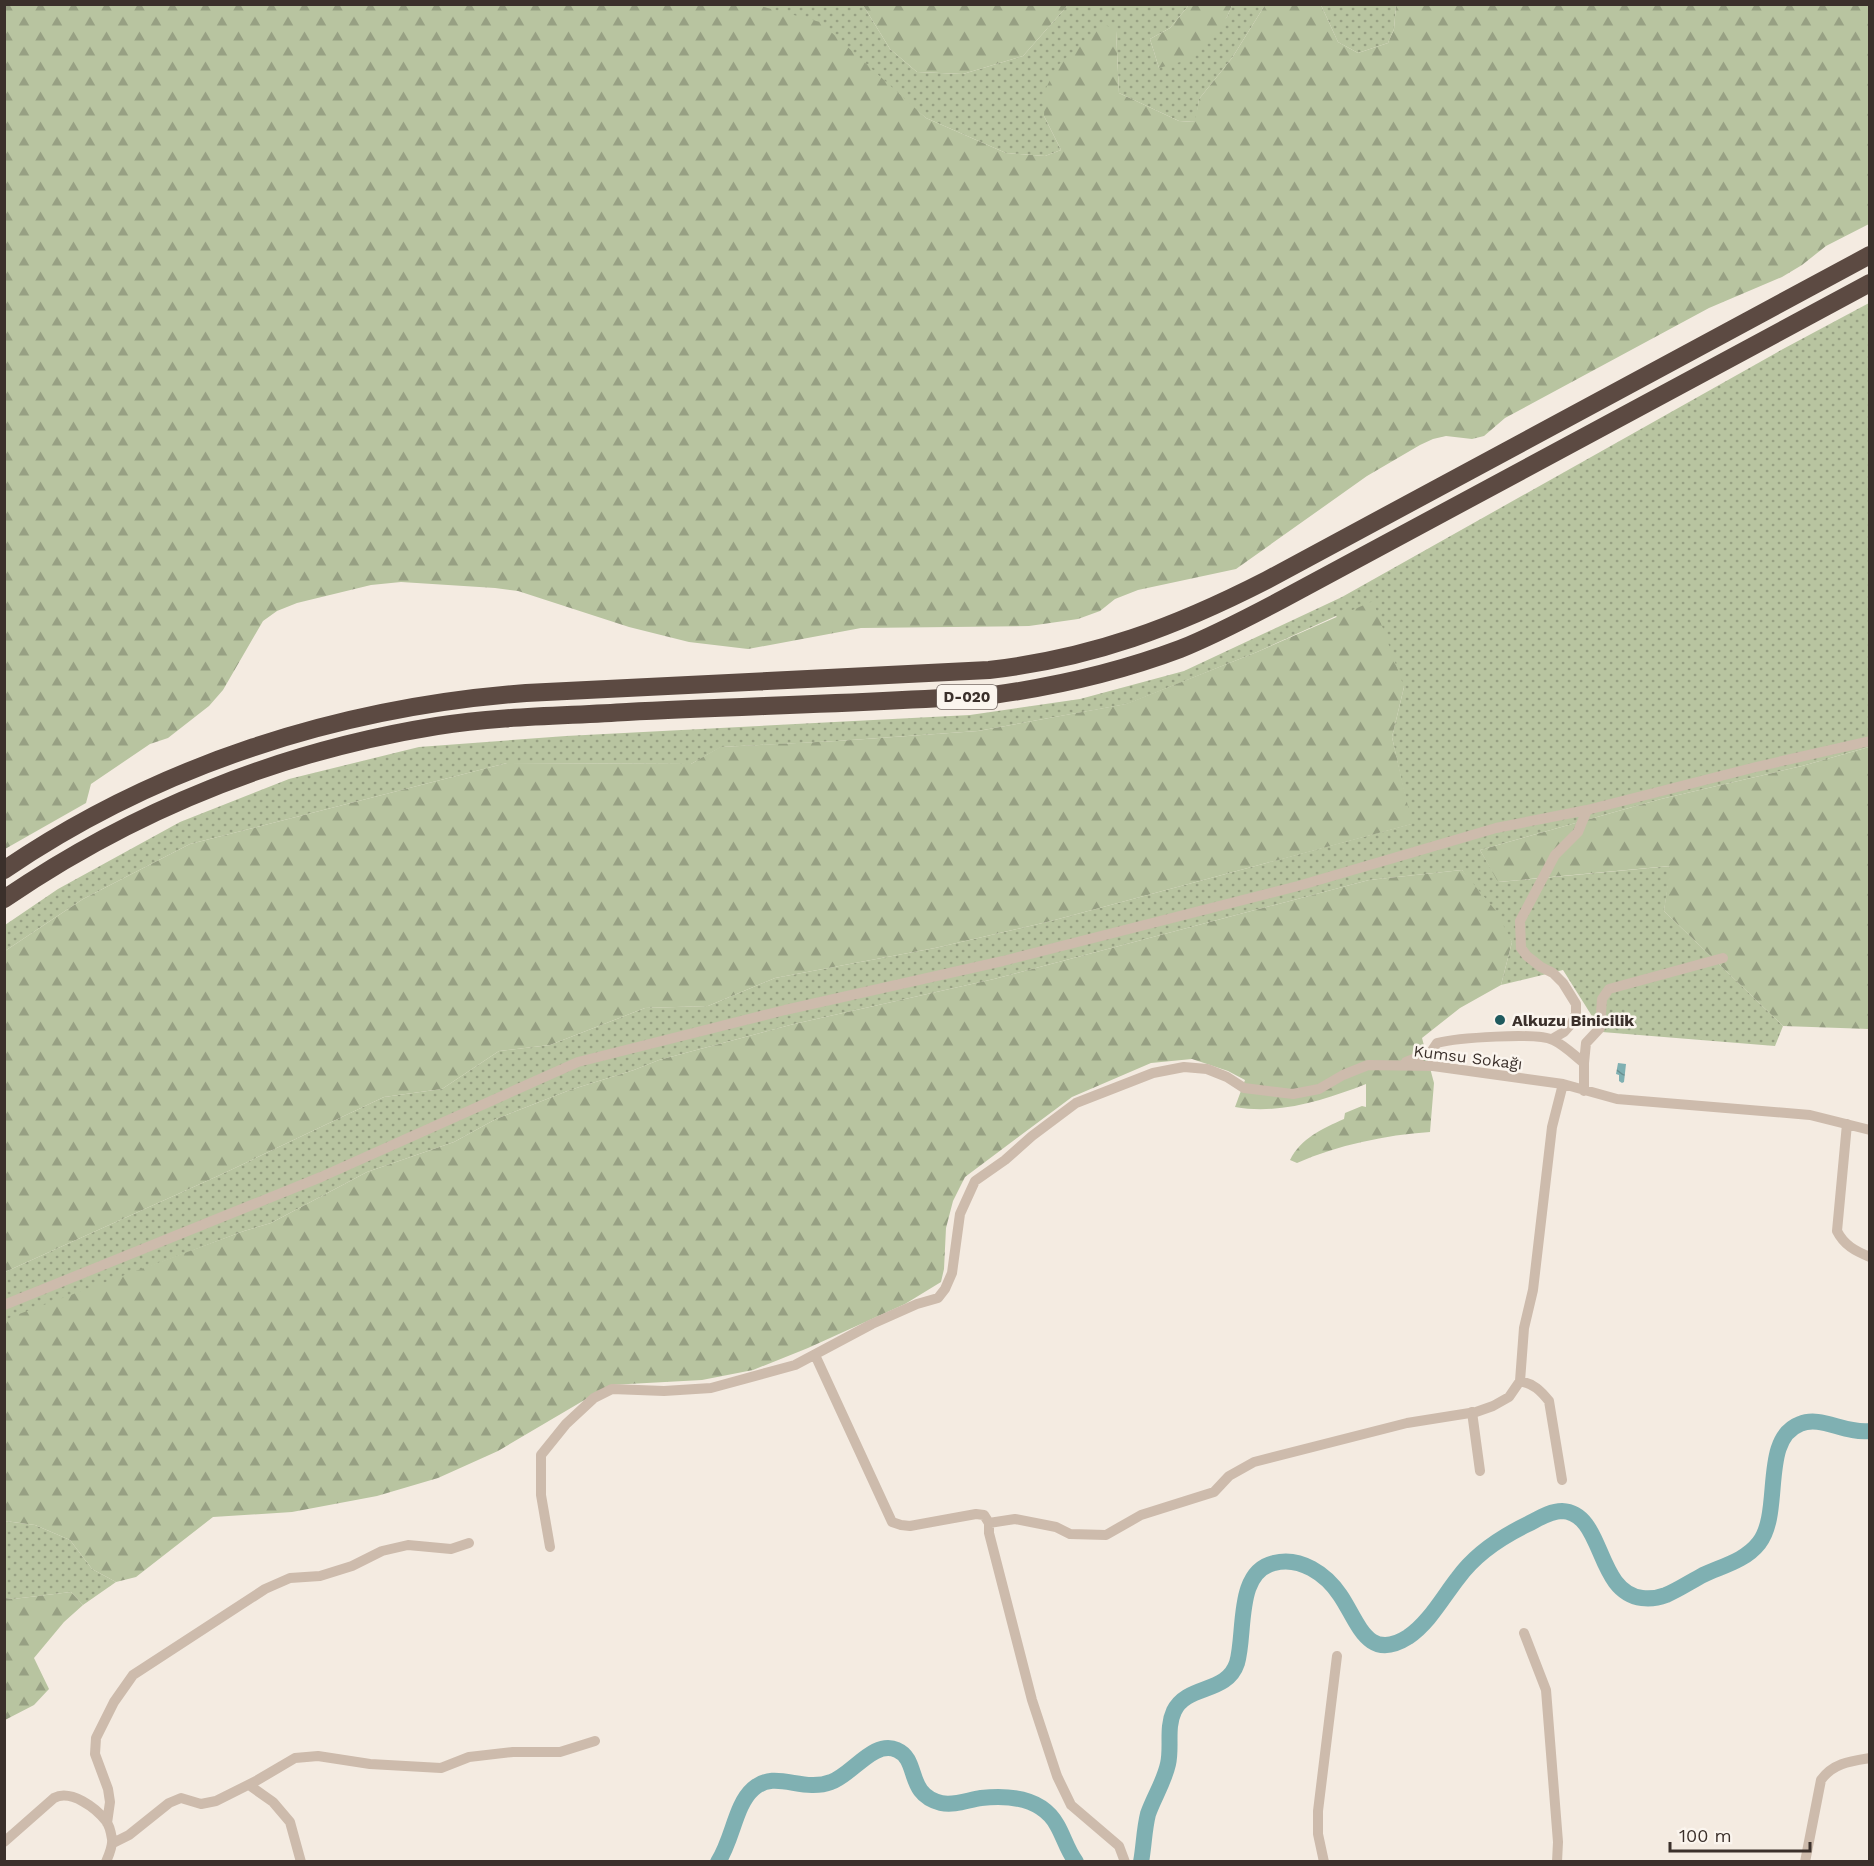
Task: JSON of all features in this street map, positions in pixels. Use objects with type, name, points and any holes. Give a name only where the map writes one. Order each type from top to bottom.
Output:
[{"type":"highway","name":"D-020","points":[[4,870],[82,822],[187,771],[286,736],[393,710],[516,694],[989,670],[1056,660],[1133,639],[1208,609],[1267,580],[1869,255]]},
{"type":"highway","name":"D-020","points":[[4,899],[102,839],[192,795],[273,765],[379,737],[439,726],[519,718],[993,695],[1056,685],[1147,660],[1244,620],[1869,283]]},
{"type":"street","points":[[4,1305],[321,1177],[578,1062],[785,1010],[1003,961],[1298,886],[1497,828],[1587,810],[1869,741]]},
{"type":"street","points":[[1584,1063],[1552,1039],[1564,1032],[1572,1023],[1576,1013],[1576,1004],[1563,983],[1553,973],[1541,968],[1521,948],[1520,921],[1555,855],[1578,832],[1587,810]]},
{"type":"street","points":[[1584,1091],[1586,1043],[1600,1028],[1602,999],[1609,989],[1723,958]]},
{"type":"street","name":"Kumsu Sokağı","points":[[1398,1065],[1416,1060],[1431,1052],[1437,1043],[1450,1040],[1516,1036],[1552,1039]]},
{"type":"street","points":[[550,1547],[541,1495],[541,1455],[566,1424],[594,1398],[612,1389],[664,1391],[711,1388],[795,1365],[872,1324],[917,1304],[938,1298],[952,1273],[960,1214],[975,1181],[1005,1160],[1076,1102],[1153,1073],[1184,1067],[1207,1069],[1227,1077],[1244,1088],[1293,1094],[1320,1089],[1343,1075],[1368,1065],[1398,1065]]},
{"type":"street","name":"Kumsu Sokağı","points":[[1398,1065],[1472,1070],[1563,1084],[1617,1099],[1810,1115],[1869,1130]]},
{"type":"street","points":[[988,1523],[1016,1519],[1056,1527],[1070,1534],[1106,1534],[1140,1515],[1214,1492],[1229,1476],[1254,1462],[1407,1423],[1493,1407],[1509,1397],[1520,1381],[1524,1328],[1533,1290],[1552,1127],[1563,1084]]},
{"type":"street","points":[[1847,1124],[1837,1230],[1841,1240],[1853,1250],[1869,1257]]},
{"type":"street","points":[[815,1355],[892,1522],[900,1526],[910,1526],[976,1514],[984,1515],[988,1523],[1032,1700],[1058,1776],[1071,1805],[1119,1846],[1125,1862]]},
{"type":"street","points":[[1520,1381],[1532,1384],[1542,1391],[1549,1401],[1562,1480]]},
{"type":"street","points":[[1472,1412],[1480,1471]]},
{"type":"street","points":[[106,1862],[113,1842],[107,1823],[110,1802],[108,1789],[95,1754],[96,1738],[114,1702],[132,1675],[265,1589],[290,1578],[320,1576],[352,1566],[382,1551],[408,1545],[451,1549],[469,1543]]},
{"type":"street","points":[[1524,1633],[1546,1690],[1558,1842],[1557,1862]]},
{"type":"street","points":[[1323,1862],[1318,1834],[1318,1811],[1337,1656]]},
{"type":"street","points":[[113,1842],[129,1835],[169,1803],[181,1798],[201,1804],[216,1801],[295,1758],[318,1756],[370,1764],[441,1768],[469,1757],[513,1752],[560,1752],[595,1741]]},
{"type":"street","points":[[1805,1862],[1821,1780],[1826,1773],[1847,1761],[1869,1758]]},
{"type":"street","points":[[249,1785],[273,1802],[290,1821],[301,1862]]},
{"type":"street","points":[[4,1842],[32,1816],[60,1795],[70,1796],[83,1802],[107,1823]]},
{"type":"green space","points":[[685,4],[760,6],[820,22],[926,118],[1006,153],[1045,156],[1061,150],[1044,116],[1045,90],[1057,66],[1104,24],[1116,31],[1119,93],[1179,121],[1195,122],[1199,99],[1232,58],[1265,5],[1321,5],[1338,42],[1358,53],[1388,43],[1394,29],[1396,5],[1869,5],[1869,224],[1826,246],[1782,277],[1709,308],[1505,418],[1484,436],[1472,439],[1446,436],[1420,445],[1367,476],[1236,569],[1138,590],[1115,599],[1100,611],[1078,619],[1029,626],[861,628],[748,649],[689,642],[629,627],[518,591],[495,588],[401,582],[371,585],[297,603],[277,611],[263,621],[223,690],[209,706],[168,738],[150,744],[91,784],[86,803],[5,849],[5,5]]},
{"type":"green space","points":[[685,5],[863,5],[890,49],[917,72],[963,74],[1023,56],[1068,5],[1189,5],[1170,28],[1150,39],[1159,68],[1227,17],[1232,5],[1265,5],[1232,58],[1199,99],[1196,122],[1179,121],[1119,93],[1116,31],[1044,116],[1061,150],[1045,156],[1006,153],[926,118],[895,92]]},
{"type":"green space","points":[[863,5],[1068,5],[1023,56],[963,74],[917,72],[890,49]]},
{"type":"green space","points":[[1189,5],[1232,5],[1227,17],[1191,59],[1159,68],[1150,39],[1170,28]]},
{"type":"green space","points":[[1321,5],[1396,5],[1394,29],[1388,43],[1358,53],[1338,42]]},
{"type":"green space","points":[[1869,303],[1869,747],[1802,766],[1661,799],[1480,850],[1499,882],[1671,866],[1664,911],[1783,1026],[1775,1046],[1602,1032],[1563,970],[1501,985],[1512,942],[1462,870],[1369,880],[994,979],[794,1024],[659,1060],[570,1090],[496,1119],[454,1142],[367,1172],[271,1223],[244,1231],[5,1321],[5,1272],[220,1175],[384,1097],[442,1089],[499,1051],[550,1045],[645,1008],[708,1006],[775,978],[935,948],[1051,921],[1411,824],[1392,737],[1404,687],[1336,616],[1257,652],[1127,704],[978,731],[721,747],[691,764],[507,763],[190,844],[83,899],[5,951],[5,925],[58,889],[180,822],[289,779],[419,747],[566,736],[970,715],[1080,699],[1184,671],[1342,597]]},
{"type":"green space","points":[[1373,601],[1404,687],[1392,737],[1412,824],[1051,921],[935,948],[775,978],[708,1006],[645,1008],[550,1045],[499,1051],[442,1089],[384,1097],[220,1175],[5,1272],[5,951],[83,899],[190,844],[507,763],[691,764],[720,747],[978,731],[1126,704],[1257,652]]},
{"type":"green space","points":[[1869,747],[1869,1029],[1783,1026],[1664,911],[1670,866],[1498,882],[1480,850],[1661,799],[1802,766]]},
{"type":"green space","points":[[1462,870],[1496,911],[1512,942],[1501,985],[1460,1008],[1422,1038],[1434,1083],[1430,1132],[1362,1142],[1297,1163],[1290,1160],[1306,1140],[1344,1119],[1345,1113],[1362,1106],[1366,1107],[1366,1084],[1302,1104],[1252,1109],[1235,1107],[1245,1080],[1228,1071],[1192,1059],[1151,1063],[1072,1097],[965,1177],[953,1201],[946,1228],[941,1282],[905,1304],[753,1370],[702,1380],[610,1385],[498,1451],[438,1478],[377,1496],[292,1512],[213,1517],[136,1577],[116,1582],[92,1569],[70,1540],[35,1525],[5,1521],[5,1321],[11,1317],[271,1223],[367,1172],[454,1142],[496,1119],[570,1090],[659,1060],[794,1024],[994,979],[1369,880]]},
{"type":"green space","points":[[5,1521],[35,1525],[70,1540],[92,1569],[116,1582],[83,1605],[71,1592],[5,1598]]},
{"type":"green space","points":[[71,1592],[83,1605],[64,1622],[34,1658],[49,1689],[34,1705],[5,1720],[5,1598]]},
{"type":"water","points":[[1618,1063],[1626,1064],[1622,1083],[1619,1081],[1619,1075],[1616,1074]]},
{"type":"waterway","points":[[1141,1862],[1148,1814],[1168,1764],[1170,1724],[1174,1711],[1188,1696],[1216,1685],[1232,1673],[1240,1650],[1244,1605],[1248,1591],[1253,1578],[1262,1569],[1274,1563],[1284,1562],[1293,1562],[1312,1568],[1334,1587],[1365,1636],[1383,1645],[1394,1644],[1408,1637],[1423,1625],[1465,1569],[1481,1553],[1518,1529],[1549,1514],[1562,1511],[1576,1515],[1586,1525],[1607,1568],[1627,1593],[1642,1598],[1660,1597],[1740,1559],[1759,1543],[1766,1530],[1770,1513],[1776,1460],[1780,1445],[1788,1432],[1808,1422],[1870,1431]]},
{"type":"waterway","points":[[718,1862],[742,1804],[753,1789],[761,1783],[780,1781],[820,1785],[831,1782],[872,1753],[888,1748],[897,1750],[909,1761],[917,1785],[930,1799],[951,1804],[981,1798],[1003,1797],[1024,1800],[1043,1809],[1057,1825],[1076,1862]]},
{"type":"place","name":"Alkuzu Binicilik","points":[[1500,1020]]}]
